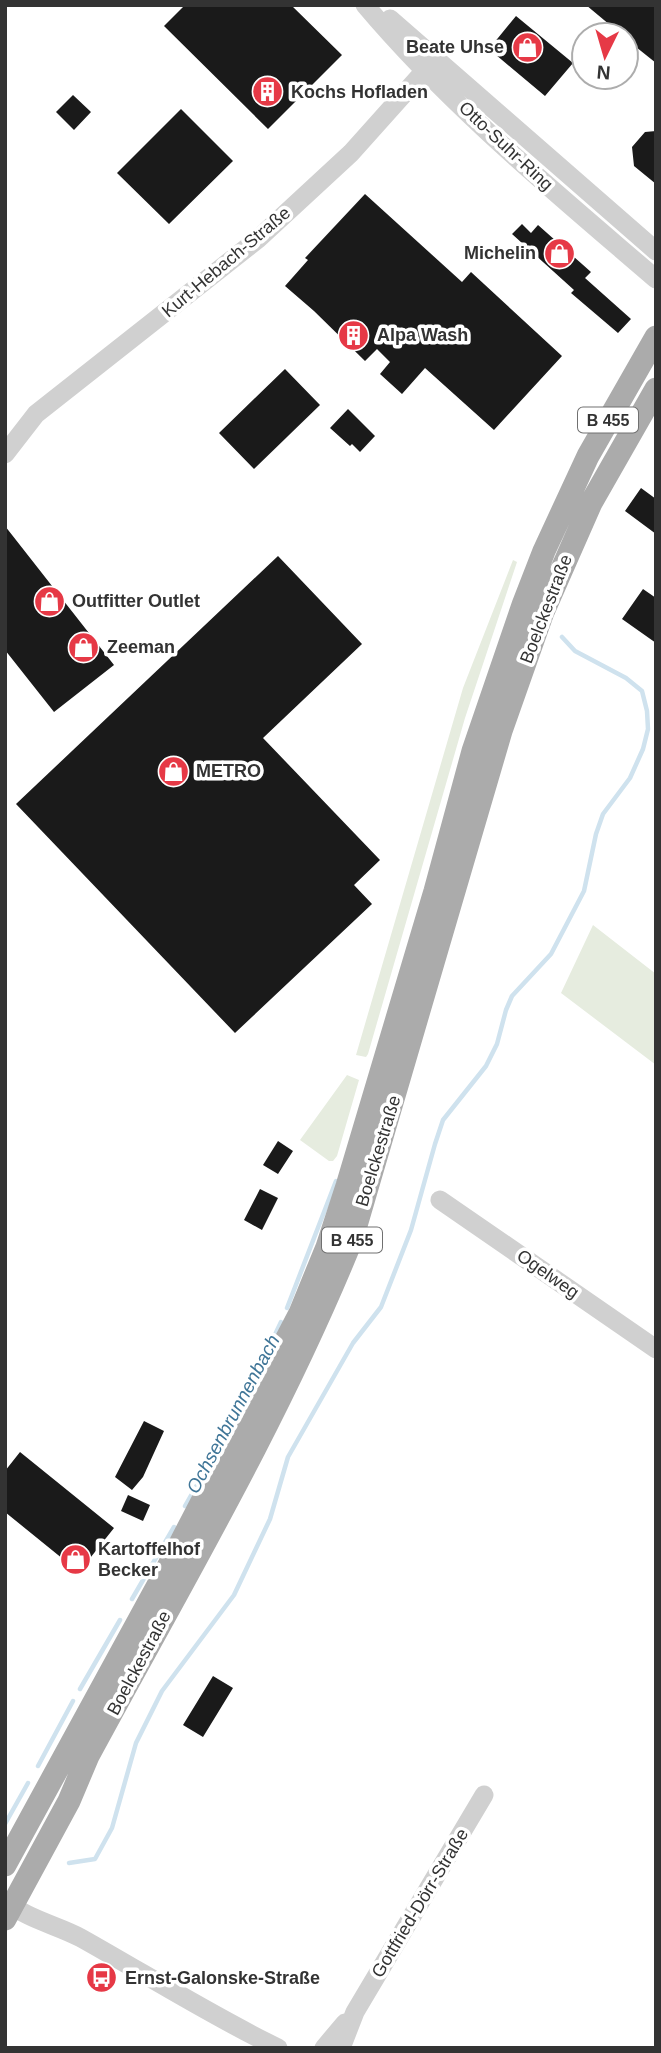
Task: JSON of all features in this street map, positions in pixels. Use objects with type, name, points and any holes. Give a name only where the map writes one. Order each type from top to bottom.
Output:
[{"type":"main road","name":"Boelckestraße","points":[[5,1865],[213,1483],[300,1313],[327,1247],[343,1198],[435,891],[472,751],[523,605],[544,551],[588,456],[656,337]]},
{"type":"main road","name":"Boelckestraße","points":[[9,1902],[69,1801],[88,1756],[279,1404],[320,1316],[352,1239],[501,731],[543,612],[592,503],[656,389]]},
{"type":"street","name":"Otto-Suhr-Ring","points":[[365,5],[431,65],[656,251]]},
{"type":"street","name":"Otto-Suhr-Ring","points":[[373,5],[569,204],[656,279]]},
{"type":"street","name":"Kurt-Hebach-Straße","points":[[5,454],[36,414],[258,239],[351,153],[431,65]]},
{"type":"street","name":"Ogelweg","points":[[440,1200],[656,1349]]},
{"type":"street","name":"Gottfried-Dörr-Straße","points":[[355,2012],[484,1795]]},
{"type":"street","points":[[9,1902],[78,1937],[228,2023],[278,2048]]},
{"type":"street","points":[[324,2048],[355,2012]]},
{"type":"street","points":[[341,2048],[355,2012]]},
{"type":"street","points":[[228,2023],[243,2048]]},
{"type":"street","points":[[228,2023],[259,2048]]},
{"type":"shaded area","points":[[513,560],[517,562],[465,718],[368,1054],[366,1057],[356,1055],[463,688]]},
{"type":"shaded area","points":[[593,925],[656,974],[656,1065],[561,993]]},
{"type":"shaded area","points":[[347,1075],[359,1080],[337,1156],[333,1161],[329,1161],[300,1140]]},
{"type":"building","name":"Kochs Hofladen","points":[[185,5],[291,5],[342,55],[268,129],[164,26]]},
{"type":"building","points":[[586,5],[656,5],[656,63],[640,50],[640,21],[605,21]]},
{"type":"building","points":[[516,16],[570,61],[570,67],[545,96],[489,49]]},
{"type":"building","points":[[73,95],[91,112],[74,130],[56,112]]},
{"type":"building","points":[[181,109],[233,161],[169,224],[117,173]]},
{"type":"building","points":[[656,131],[656,184],[634,166],[632,147],[645,132]]},
{"type":"building","points":[[365,194],[462,282],[471,272],[562,356],[494,430],[425,368],[402,394],[380,374],[390,362],[377,349],[365,361],[285,286],[308,260],[305,258]]},
{"type":"building","points":[[522,224],[531,233],[538,225],[591,272],[585,278],[631,319],[618,333],[571,293],[574,290],[512,234]]},
{"type":"building","points":[[285,369],[320,405],[254,469],[219,433]]},
{"type":"building","points":[[348,409],[375,436],[360,452],[330,428]]},
{"type":"building","points":[[641,488],[656,499],[656,534],[625,511]]},
{"type":"building","points":[[5,526],[114,665],[54,712],[5,650]]},
{"type":"building","name":"METRO","points":[[278,556],[362,644],[263,738],[380,860],[354,885],[372,904],[235,1033],[16,804]]},
{"type":"building","points":[[643,589],[656,598],[656,643],[622,619]]},
{"type":"building","points":[[278,1141],[293,1151],[278,1174],[263,1165]]},
{"type":"building","points":[[260,1189],[278,1198],[262,1230],[244,1220]]},
{"type":"building","points":[[144,1421],[164,1431],[143,1477],[132,1490],[115,1477]]},
{"type":"building","points":[[20,1452],[114,1528],[79,1572],[5,1512],[5,1471]]},
{"type":"building","points":[[128,1495],[150,1505],[143,1521],[121,1511]]},
{"type":"building","points":[[213,1676],[233,1688],[203,1737],[183,1725]]},
{"type":"waterway","points":[[69,1863],[95,1859],[112,1828],[136,1743],[162,1691],[234,1595],[270,1519],[288,1457],[353,1343],[381,1307],[411,1230],[443,1120],[486,1066],[497,1044],[512,996],[551,954],[584,891],[603,814],[630,778],[643,749],[648,729],[642,691],[626,678],[575,651],[562,637]]},
{"type":"waterway","name":"Ochsenbrunnenbach","points":[[287,1308],[336,1181]]},
{"type":"waterway","name":"Ochsenbrunnenbach","points":[[260,1366],[281,1322]]},
{"type":"waterway","name":"Ochsenbrunnenbach","points":[[185,1506],[214,1455]]},
{"type":"waterway","name":"Ochsenbrunnenbach","points":[[132,1599],[174,1527]]},
{"type":"waterway","name":"Ochsenbrunnenbach","points":[[80,1689],[120,1620]]},
{"type":"waterway","name":"Ochsenbrunnenbach","points":[[38,1766],[73,1701]]},
{"type":"waterway","name":"Ochsenbrunnenbach","points":[[5,1824],[28,1783]]},
{"type":"place","name":"Beate Uhse","points":[[527,47]]},
{"type":"place","name":"Kochs Hofladen","points":[[268,92]]},
{"type":"place","name":"Michelin","points":[[559,253]]},
{"type":"place","name":"Alpa Wash","points":[[354,335]]},
{"type":"place","name":"Outfitter Outlet","points":[[49,601]]},
{"type":"place","name":"Zeeman","points":[[84,647]]},
{"type":"place","name":"METRO","points":[[173,771]]},
{"type":"place","name":"Kartoffelhof Becker","points":[[75,1559]]},
{"type":"place","name":"Ernst-Galonske-Straße","points":[[102,1978]]}]
